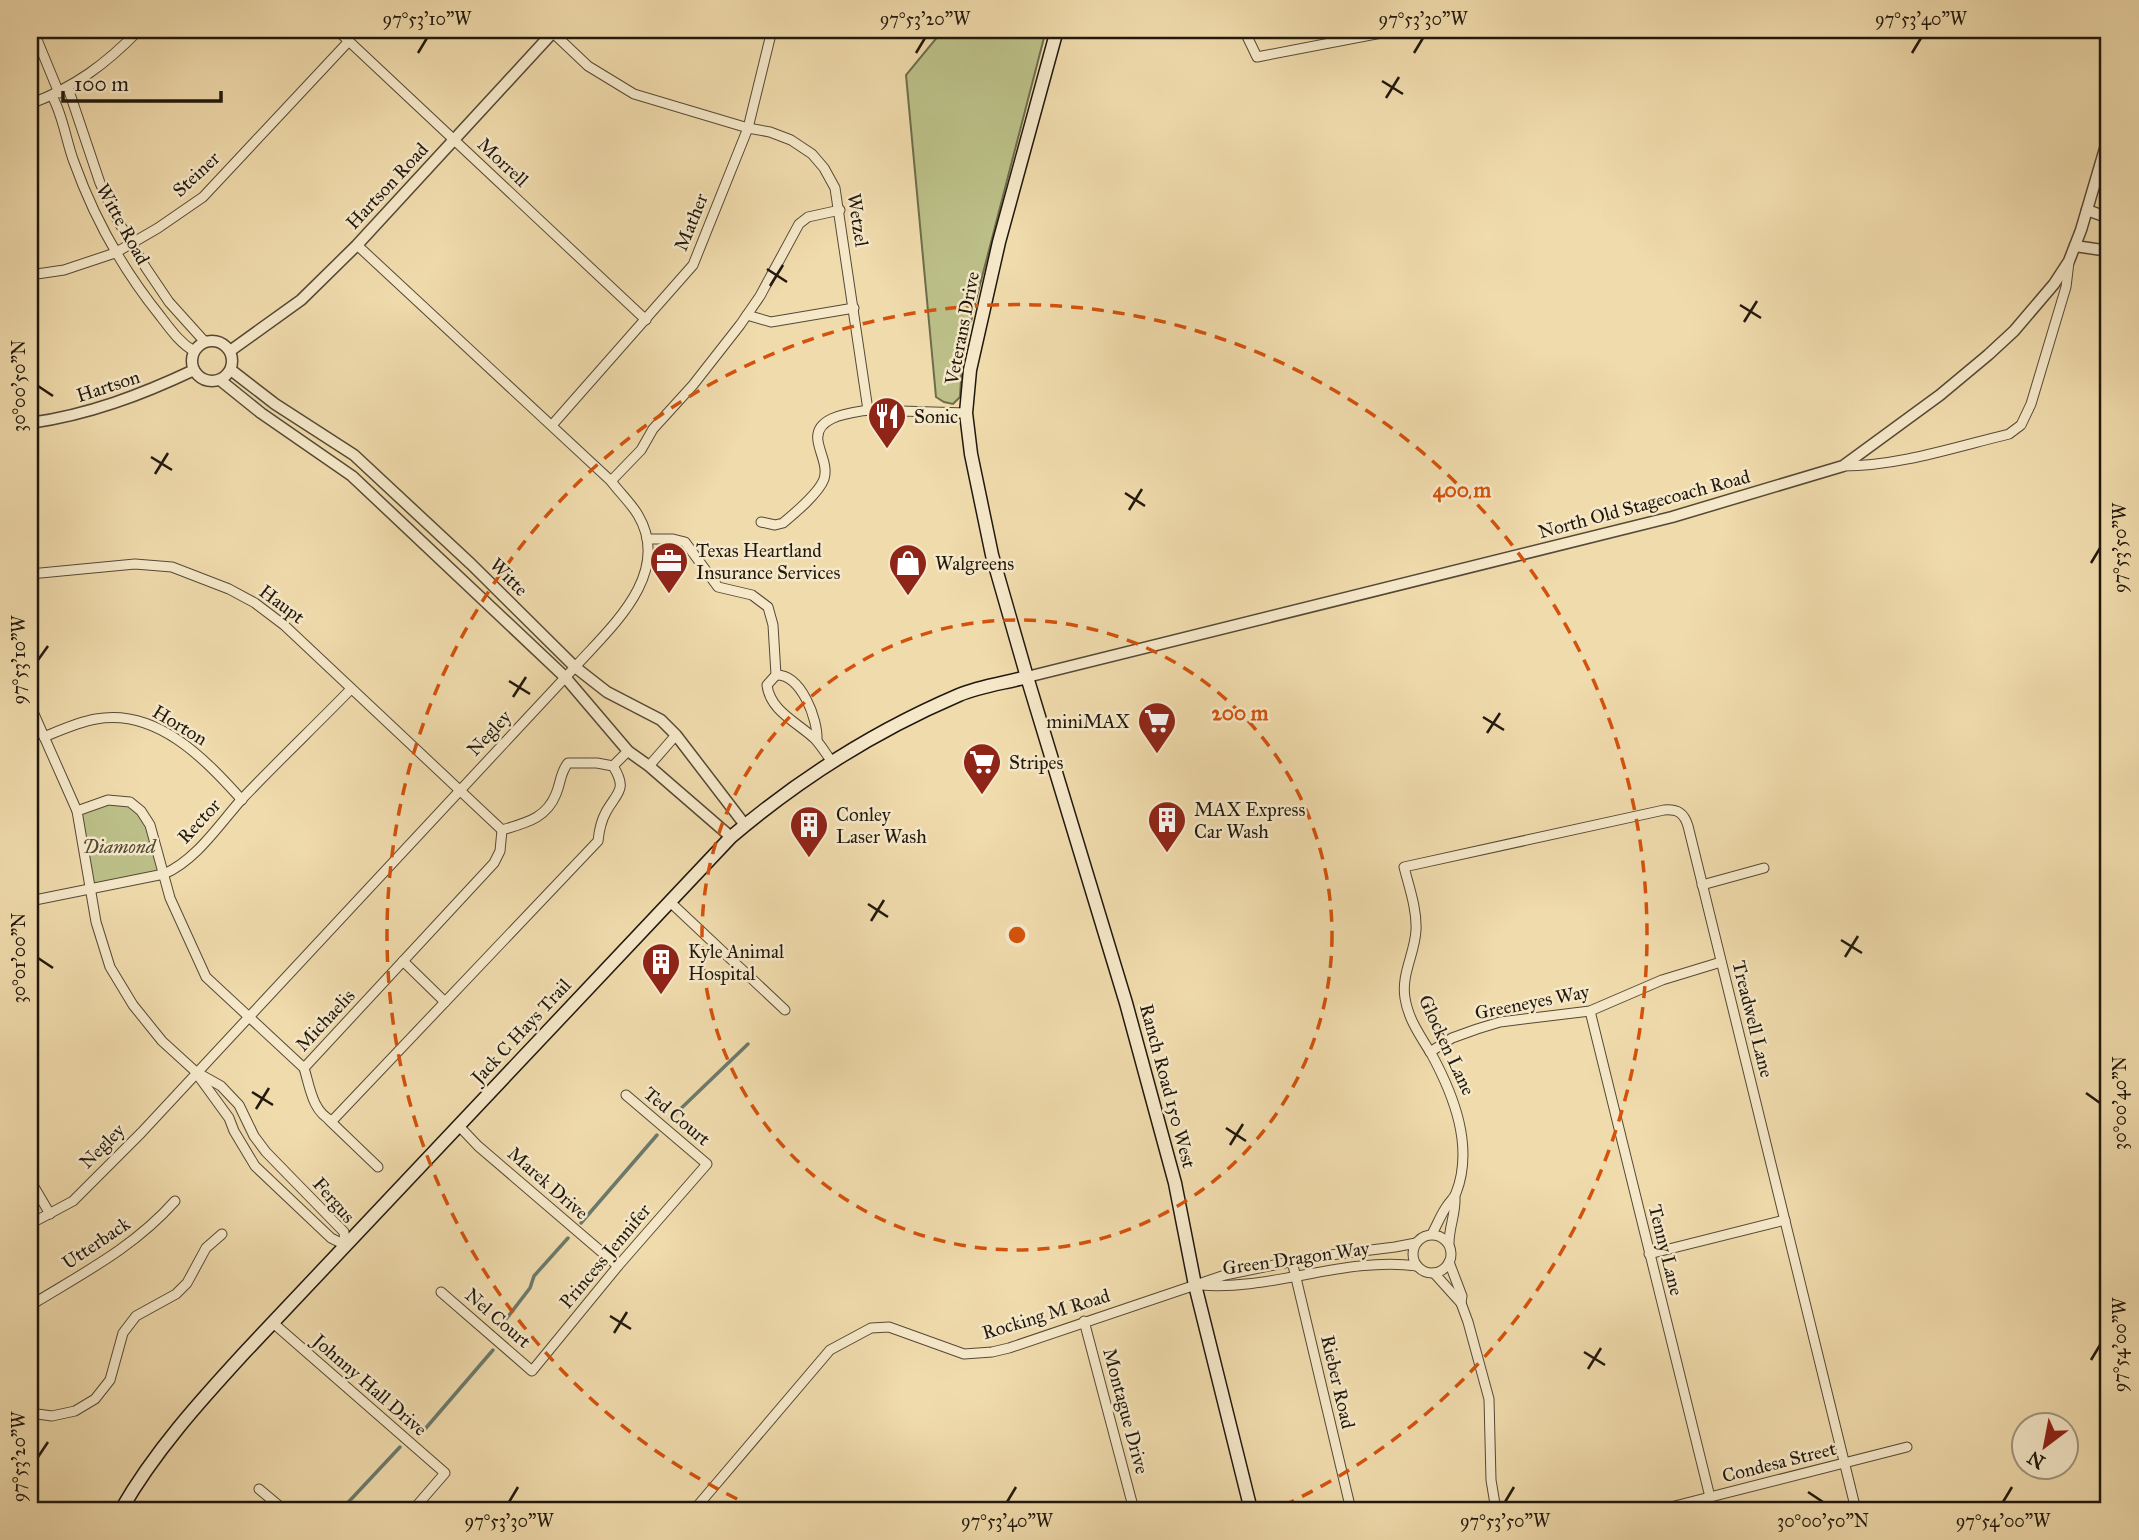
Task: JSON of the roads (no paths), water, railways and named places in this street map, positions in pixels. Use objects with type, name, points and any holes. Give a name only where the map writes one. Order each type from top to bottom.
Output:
[{"type":"main road","name":"Veterans Drive","points":[[1027,677],[992,555],[971,454],[967,413],[970,370],[999,242],[1057,30]]},
{"type":"main road","name":"Jack C Hays Trail","points":[[121,1510],[153,1459],[210,1390],[731,837],[832,762],[896,726],[961,694],[1027,677]]},
{"type":"main road","name":"Ranch Road 150 West","points":[[1027,677],[1126,1003],[1175,1183],[1195,1285],[1251,1510]]},
{"type":"street","points":[[33,30],[60,92]]},
{"type":"street","points":[[30,104],[60,92],[115,55],[139,30]]},
{"type":"street","name":"Morrell","points":[[337,30],[646,320]]},
{"type":"street","name":"Mather","points":[[552,424],[693,265],[748,128],[772,30]]},
{"type":"street","points":[[1244,30],[1257,57],[1397,30]]},
{"type":"street","name":"Wetzel","points":[[553,31],[588,66],[635,94],[791,140],[812,154],[824,168],[835,188],[840,210],[868,410]]},
{"type":"street","name":"Hartson Road","points":[[230,351],[301,300],[357,245],[553,31]]},
{"type":"street","name":"Steiner","points":[[30,275],[64,270],[115,253],[203,197],[349,41]]},
{"type":"street","name":"Witte Road","points":[[60,92],[115,216],[145,268],[169,302],[205,342]]},
{"type":"street","name":"Witte Road","points":[[60,92],[56,103],[67,144],[87,197],[115,253],[151,305],[184,345],[194,351]]},
{"type":"street","name":"North Old Stagecoach Road","points":[[1027,677],[1672,517],[1843,466],[1940,395],[1988,355],[2014,331],[2054,284],[2075,246],[2109,135]]},
{"type":"street","points":[[611,481],[641,450],[653,429],[693,385],[747,315],[799,224],[808,217],[840,210]]},
{"type":"street","points":[[2087,210],[2109,218]]},
{"type":"street","points":[[357,245],[611,481],[638,515],[647,539],[685,542],[718,587],[752,595],[768,607],[773,625],[776,676]]},
{"type":"street","points":[[2075,246],[2109,251]]},
{"type":"street","points":[[1843,466],[1869,466],[1921,456],[2009,433],[2021,425],[2042,371],[2066,286],[2069,261]]},
{"type":"street","points":[[747,315],[771,322],[854,308]]},
{"type":"street","points":[[217,341],[230,351],[233,357],[231,370],[220,380],[202,378],[194,370],[194,351],[205,342],[217,341]]},
{"type":"street","name":"Hartson","points":[[30,423],[64,418],[109,406],[194,370]]},
{"type":"street","name":"Witte","points":[[231,370],[275,404],[354,455],[471,564],[575,667],[607,692],[661,720],[676,735],[745,825]]},
{"type":"street","name":"Witte","points":[[220,380],[261,413],[352,476],[565,677],[628,751],[731,837]]},
{"type":"street","points":[[761,522],[775,525],[783,523],[819,488],[825,478],[825,468],[818,439],[821,428],[836,416],[868,410],[967,413]]},
{"type":"street","points":[[309,445],[317,431]]},
{"type":"street","points":[[392,514],[404,502]]},
{"type":"street","name":"Negley","points":[[30,1224],[73,1201],[141,1133],[575,667],[628,607],[640,587],[646,565],[647,539]]},
{"type":"street","name":"Haupt","points":[[30,573],[135,564],[172,567],[229,589],[256,603],[285,625],[502,830]]},
{"type":"street","points":[[817,740],[816,722],[796,683],[784,675],[776,676],[767,685],[768,696],[780,710],[817,740],[832,762]]},
{"type":"street","name":"Rector","points":[[30,901],[174,870],[193,854],[351,689]]},
{"type":"street","name":"Fergus","points":[[30,705],[77,811],[96,922],[110,967],[134,1005],[162,1041],[196,1072],[229,1118],[255,1166],[331,1238],[345,1245]]},
{"type":"street","name":"Horton","points":[[44,737],[66,727],[98,719],[136,720],[165,732],[207,762],[242,800]]},
{"type":"street","points":[[649,766],[676,735]]},
{"type":"street","points":[[614,766],[628,751]]},
{"type":"street","points":[[502,830],[535,820],[556,795],[562,770],[568,763],[597,762],[614,766]]},
{"type":"street","points":[[329,1120],[332,1121],[598,841],[604,814],[619,794],[621,780],[614,766]]},
{"type":"street","points":[[77,811],[108,800],[130,802],[141,811],[150,825],[170,898],[206,977],[304,1068]]},
{"type":"street","name":"Treadwell Lane","points":[[1404,867],[1674,809],[1685,817],[1856,1510]]},
{"type":"street","name":"Michaelis","points":[[378,1167],[315,1104],[304,1068],[494,863],[500,851],[502,830]]},
{"type":"street","name":"Glocken Lane","points":[[1404,867],[1416,929],[1405,980],[1405,1001],[1413,1022],[1451,1092],[1461,1131],[1462,1165],[1448,1244]]},
{"type":"street","points":[[1702,885],[1764,868]]},
{"type":"street","points":[[669,901],[785,1010]]},
{"type":"street","points":[[402,961],[445,1002]]},
{"type":"street","name":"Greeneyes Way","points":[[1430,1052],[1452,1038],[1500,1022],[1590,1011],[1662,980],[1721,962]]},
{"type":"street","name":"Tenny Lane","points":[[1590,1011],[1710,1497]]},
{"type":"street","name":"Fergus","points":[[196,1072],[221,1086],[239,1105],[254,1136],[266,1152],[344,1232],[345,1245]]},
{"type":"street","name":"Ted Court","points":[[625,1095],[707,1164]]},
{"type":"street","name":"Marek Drive","points":[[458,1125],[478,1146],[618,1266]]},
{"type":"street","name":"Princess Jennifer","points":[[532,1371],[618,1266],[707,1164]]},
{"type":"street","points":[[30,1180],[50,1214]]},
{"type":"street","name":"Glocken Lane","points":[[1432,1234],[1455,1197]]},
{"type":"street","name":"Utterback","points":[[30,1304],[126,1248],[175,1201]]},
{"type":"street","points":[[1649,1254],[1785,1220]]},
{"type":"street","points":[[30,1413],[52,1416],[75,1412],[95,1399],[110,1380],[123,1333],[136,1316],[176,1294],[187,1283],[206,1248],[222,1234]]},
{"type":"street","points":[[1450,1262],[1446,1268],[1427,1273],[1417,1266],[1412,1254],[1416,1243],[1432,1234],[1438,1235],[1448,1244],[1451,1250],[1450,1262],[1462,1296],[1461,1303]]},
{"type":"street","name":"Green Dragon Way","points":[[1195,1285],[1225,1275],[1292,1261],[1416,1243]]},
{"type":"street","name":"Rieber Road","points":[[1292,1261],[1351,1510]]},
{"type":"street","name":"Green Dragon Way","points":[[1195,1285],[1226,1287],[1395,1263],[1417,1266]]},
{"type":"street","points":[[1434,1273],[1461,1303],[1489,1399],[1491,1480],[1496,1510]]},
{"type":"street","name":"Rocking M Road","points":[[694,1510],[830,1350],[871,1328],[888,1327],[964,1354],[992,1352],[1195,1285]]},
{"type":"street","name":"Nel Court","points":[[441,1292],[532,1371]]},
{"type":"street","name":"Montague Drive","points":[[1084,1321],[1134,1510]]},
{"type":"street","name":"Johnny Hall Drive","points":[[272,1322],[445,1473],[413,1510]]},
{"type":"street","name":"Condesa Street","points":[[1659,1510],[1907,1447]]},
{"type":"street","points":[[259,1489],[284,1510]]},
{"type":"waterway","points":[[670,1119],[748,1044]]},
{"type":"waterway","points":[[581,1223],[657,1135]]},
{"type":"waterway","points":[[500,1327],[530,1288],[534,1276],[568,1238]]},
{"type":"waterway","points":[[419,1436],[493,1350]]},
{"type":"waterway","points":[[341,1510],[400,1447]]},
{"type":"place","name":"Sonic","points":[[887,450]]},
{"type":"place","name":"Texas Heartland Insurance Services","points":[[669,595]]},
{"type":"place","name":"Walgreens","points":[[908,597]]},
{"type":"place","name":"miniMAX","points":[[1157,755]]},
{"type":"place","name":"Stripes","points":[[982,796]]},
{"type":"place","name":"MAX Express Car Wash","points":[[1167,854]]},
{"type":"place","name":"Conley Laser Wash","points":[[809,859]]},
{"type":"place","name":"Kyle Animal Hospital","points":[[661,996]]},
{"type":"park label","name":"Diamond","points":[[119,846]]}]
